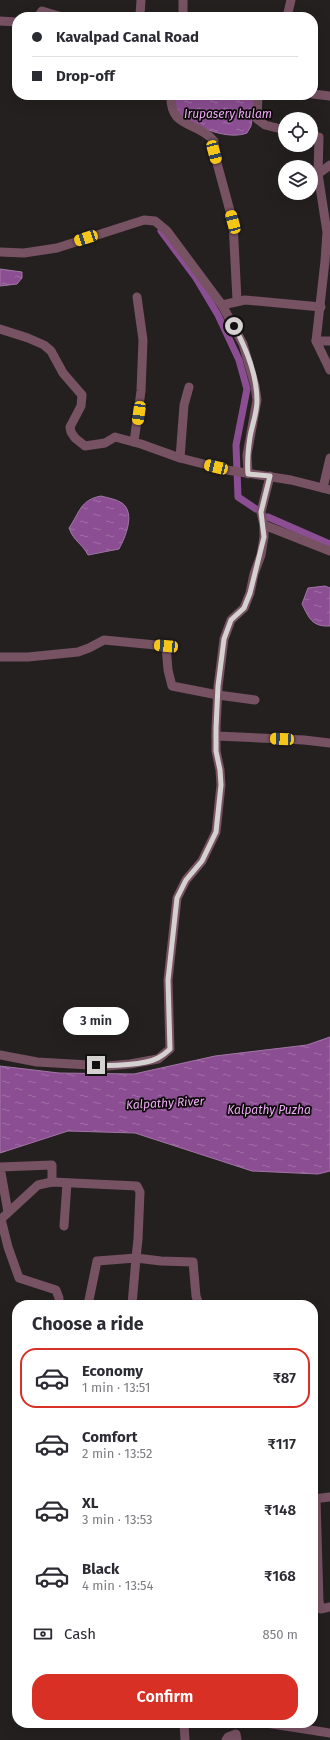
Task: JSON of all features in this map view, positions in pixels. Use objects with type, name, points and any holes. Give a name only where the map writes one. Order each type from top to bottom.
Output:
[{"type":"street","points":[[140,0],[140,12]]},
{"type":"street","points":[[182,0],[183,12]]},
{"type":"street","points":[[288,12],[291,0]]},
{"type":"street","points":[[0,21],[12,22]]},
{"type":"street","points":[[318,95],[330,96]]},
{"type":"street","points":[[171,100],[172,111],[175,116],[208,134],[214,141],[214,152],[233,222],[237,300]]},
{"type":"street","points":[[258,100],[257,119],[266,125],[278,128]]},
{"type":"street","points":[[318,137],[318,174],[326,219],[326,232],[321,307],[316,342],[330,370]]},
{"type":"street","points":[[318,174],[330,165]]},
{"type":"street","points":[[0,252],[24,253],[57,248],[144,220],[155,221],[167,231],[222,304],[243,344],[255,386],[257,400],[247,455],[248,474]]},
{"type":"street","points":[[134,442],[142,391],[143,340],[137,297]]},
{"type":"street","points":[[222,304],[237,300],[245,300],[321,307]]},
{"type":"street","points":[[0,329],[33,341],[51,351],[63,373],[82,395],[81,406],[70,427],[75,438],[85,446],[105,443],[115,437],[180,458],[248,474],[270,476],[327,489],[330,458]]},
{"type":"street","points":[[316,342],[330,341]]},
{"type":"street","points":[[180,458],[184,405],[189,387]]},
{"type":"street","points":[[0,1055],[37,1062],[107,1066],[158,1059],[170,1049],[168,980],[177,898],[186,880],[202,861],[216,832],[221,785],[216,751],[216,736],[218,695],[224,639],[231,620],[244,608],[261,555],[264,525],[261,512],[270,476]]},
{"type":"street","points":[[264,525],[330,551]]},
{"type":"street","points":[[0,657],[28,657],[78,652],[104,640],[166,646],[168,670],[172,686],[218,695],[255,700]]},
{"type":"street","points":[[216,736],[304,740],[330,743]]},
{"type":"street","points":[[8,1212],[0,1167],[52,1165],[52,1182]]},
{"type":"street","points":[[59,1300],[56,1290],[19,1278],[8,1247],[1,1219],[38,1185],[52,1182],[137,1186],[140,1192],[138,1238],[132,1300]]},
{"type":"street","points":[[64,1226],[67,1183]]},
{"type":"street","points":[[89,1300],[97,1261],[136,1258],[161,1261],[193,1262],[197,1300]]},
{"type":"street","points":[[318,1499],[330,1497]]},
{"type":"street","points":[[318,1576],[319,1602],[321,1609],[330,1607]]},
{"type":"street","points":[[182,1739],[183,1728]]},
{"type":"street","points":[[298,1728],[330,1733]]},
{"type":"street","points":[[226,1740],[228,1737],[236,1734],[237,1740]]},
{"type":"water","name":"Irupasery kulam","points":[[174,100],[254,100],[251,126],[247,133],[238,135],[229,135],[209,130],[190,121],[175,110]]},
{"type":"water","points":[[0,269],[22,272],[22,278],[17,284],[0,286]]},
{"type":"water","points":[[101,496],[117,500],[126,507],[129,519],[128,526],[119,549],[88,555],[73,536],[69,528],[78,512],[89,500]]},
{"type":"water","points":[[325,586],[330,588],[330,626],[319,625],[312,621],[302,604],[308,588]]},
{"type":"water","name":"Kalpathy Puzha","points":[[330,1037],[330,1171],[318,1174],[252,1171],[135,1133],[68,1131],[0,1153],[0,1066],[59,1073],[134,1074],[215,1056],[307,1045]]},
{"type":"waterway","points":[[161,231],[196,278],[218,315],[239,360],[247,389],[236,445],[238,497],[256,509]]},
{"type":"waterway","points":[[268,517],[330,544]]},
{"type":"route","points":[[96,1065],[107,1066],[145,1062],[158,1059],[170,1049],[168,980],[177,898],[186,880],[202,861],[216,832],[217,809],[221,785],[216,751],[216,728],[218,686],[224,639],[231,620],[244,608],[261,555],[264,525],[261,512],[270,476],[248,474],[247,455],[257,400],[250,366],[243,344],[234,326]]},
{"type":"water label","name":"Kalpathy River","points":[[165,1103]]}]
